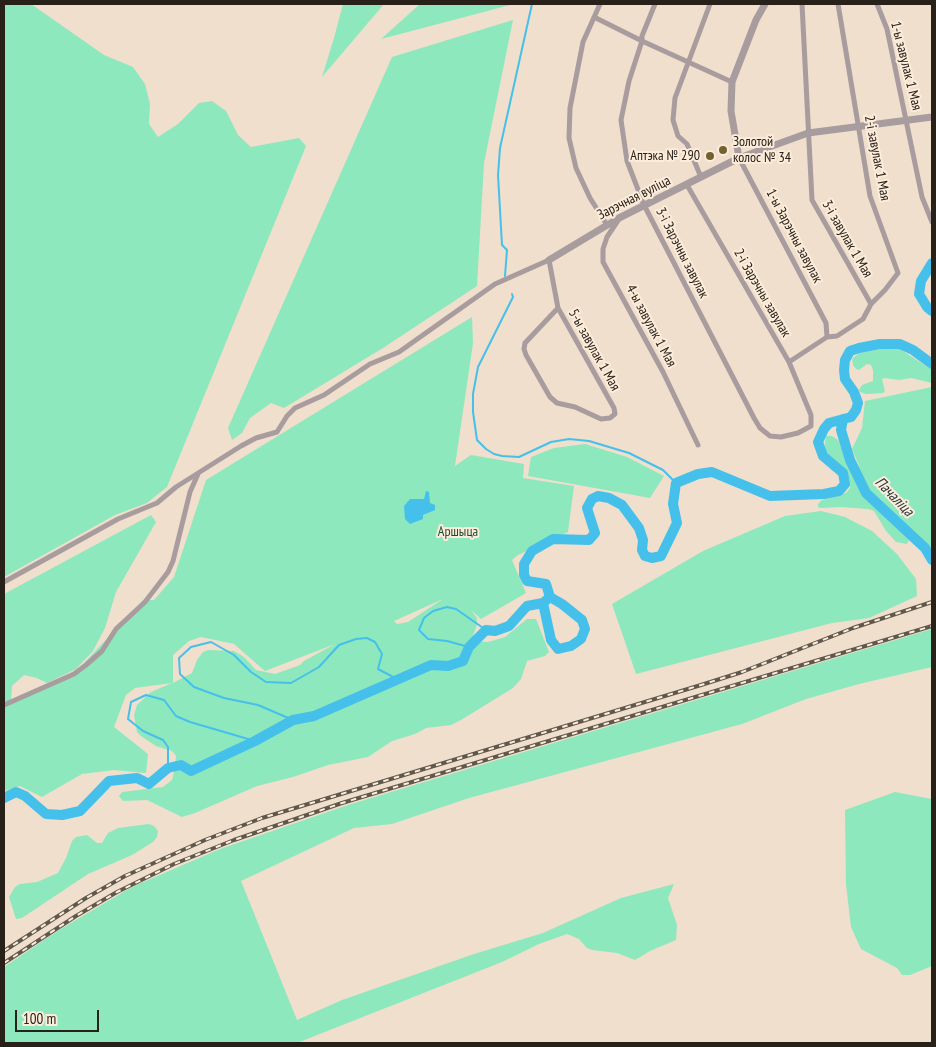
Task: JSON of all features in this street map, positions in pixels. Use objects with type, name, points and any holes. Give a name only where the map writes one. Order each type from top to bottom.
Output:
[{"type":"street","points":[[600,4],[583,42],[570,108],[569,138],[576,168],[606,226]]},
{"type":"street","name":"3-і Зарэчны завулак","points":[[655,4],[642,36],[642,42],[629,81],[622,120],[627,161],[644,205],[760,428],[770,436],[781,437],[798,433],[811,426],[812,415]]},
{"type":"street","points":[[701,177],[687,144],[678,136],[673,120],[675,98],[710,4]]},
{"type":"street","name":"1-ы Зарэчны завулак","points":[[765,4],[756,20],[732,82],[730,111],[739,158],[826,324],[826,337]]},
{"type":"street","name":"3-і завулак 1 Мая","points":[[802,4],[812,200],[871,304]]},
{"type":"street","name":"2-і завулак 1 Мая","points":[[838,4],[870,196],[898,273],[871,304]]},
{"type":"street","name":"1-ы завулак 1 Мая","points":[[877,4],[887,29],[922,197],[932,222]]},
{"type":"street","points":[[594,18],[642,42],[732,82]]},
{"type":"street","name":"Зарэчная вуліца","points":[[549,260],[644,205],[687,186],[739,158],[808,133],[932,116]]},
{"type":"street","name":"2-і Зарэчны завулак","points":[[687,186],[789,362],[812,415]]},
{"type":"street","name":"4-ы завулак 1 Мая","points":[[620,218],[607,237],[603,249],[603,262],[663,372],[698,445]]},
{"type":"street","points":[[4,582],[118,519],[157,503],[176,487],[241,446],[277,432],[287,416],[295,408],[324,395],[370,364],[398,352],[495,284],[549,260]]},
{"type":"street","name":"5-ы завулак 1 Мая","points":[[549,260],[558,308],[614,408],[615,414],[610,418],[601,419],[575,407],[557,403],[550,397],[526,354],[524,349],[525,343],[558,308]]},
{"type":"street","points":[[789,362],[826,337],[837,336],[863,319],[871,304]]},
{"type":"street","points":[[4,705],[74,674],[102,650],[116,629],[145,602],[168,572],[173,561],[190,492],[198,473]]},
{"type":"green space","points":[[4,4],[31,4],[104,55],[133,67],[145,84],[150,104],[149,124],[158,137],[178,124],[199,103],[212,101],[226,111],[238,135],[251,147],[299,138],[306,146],[167,487],[147,503],[115,515],[4,577]]},
{"type":"green space","points":[[343,4],[384,4],[322,77],[334,38]]},
{"type":"green space","points":[[420,4],[514,4],[381,39]]},
{"type":"green space","points":[[513,20],[484,163],[477,286],[383,348],[284,408],[271,403],[250,418],[242,433],[232,440],[228,428],[392,57]]},
{"type":"green space","points":[[472,317],[473,343],[455,466],[471,455],[524,464],[523,478],[574,486],[568,532],[518,555],[512,560],[526,593],[481,619],[471,610],[477,618],[473,636],[476,641],[488,642],[505,637],[527,619],[536,619],[549,652],[545,656],[527,661],[521,679],[513,688],[451,725],[426,728],[415,734],[392,741],[368,757],[328,765],[293,777],[257,786],[182,817],[147,800],[123,801],[119,796],[122,792],[163,787],[172,780],[176,756],[172,751],[156,746],[141,736],[137,732],[134,715],[137,705],[151,692],[172,683],[135,688],[126,695],[114,727],[148,754],[146,773],[114,770],[82,774],[42,797],[20,786],[4,791],[4,707],[72,676],[143,600],[154,600],[174,577],[206,480]],"holes":[[[443,599],[408,622],[397,624],[394,621]],[[201,637],[234,644],[265,671],[335,644],[300,665],[275,674],[256,670],[244,657],[234,651],[208,650],[203,652],[197,660],[192,673],[173,683],[173,655],[189,641]]]},
{"type":"green space","points":[[888,348],[900,349],[932,370],[932,383],[911,378],[899,380],[885,378],[882,379],[885,391],[883,393],[866,394],[860,392],[859,390],[862,385],[873,381],[873,370],[871,365],[867,364],[859,370],[856,369],[852,359],[859,353]]},
{"type":"green space","points":[[932,387],[932,553],[916,537],[911,536],[907,544],[896,542],[886,531],[874,511],[841,507],[820,508],[818,504],[822,500],[847,492],[850,488],[845,472],[826,451],[826,436],[832,436],[837,439],[860,468],[852,449],[862,428],[865,401]]},
{"type":"green space","points":[[585,444],[627,457],[664,476],[650,498],[528,476],[531,457],[554,448]]},
{"type":"green space","points":[[821,511],[845,517],[872,531],[897,554],[916,579],[917,596],[869,618],[832,623],[636,674],[612,604],[703,551],[785,516]]},
{"type":"green space","points":[[151,515],[156,522],[116,592],[105,628],[93,651],[76,669],[47,683],[24,675],[12,686],[11,700],[4,703],[4,594]]},
{"type":"green space","points":[[932,629],[932,667],[806,699],[742,724],[469,798],[392,824],[354,828],[241,881],[297,1020],[342,1000],[474,954],[543,933],[621,898],[674,884],[668,898],[677,925],[676,940],[650,951],[635,960],[617,953],[592,950],[587,948],[579,939],[567,934],[539,944],[502,962],[297,1043],[4,1043],[4,967],[59,930],[132,887],[220,849],[348,805]]},
{"type":"green space","points":[[895,792],[932,799],[932,966],[910,975],[902,975],[897,968],[861,949],[851,927],[846,884],[845,810]]},
{"type":"green space","points":[[149,824],[158,831],[157,837],[153,842],[132,855],[88,874],[22,918],[16,919],[9,897],[15,887],[20,884],[37,882],[58,873],[72,841],[76,837],[87,835],[97,843],[102,843],[108,833],[118,828]]},
{"type":"water","points":[[426,491],[429,492],[430,503],[435,505],[435,510],[423,515],[423,519],[410,524],[405,519],[404,506],[410,499],[424,499]]},
{"type":"waterway","points":[[505,276],[507,250],[502,245],[498,175],[500,148],[532,4]]},
{"type":"waterway","name":"Аршыца","points":[[932,263],[921,281],[919,294],[927,307],[932,311]]},
{"type":"waterway","points":[[512,294],[513,297],[478,367],[473,394],[473,412],[477,440],[494,454],[519,457],[551,442],[569,439],[589,441],[629,453],[663,470],[676,483]]},
{"type":"waterway","name":"Аршыца","points":[[4,798],[16,792],[25,796],[46,814],[62,815],[80,811],[109,781],[137,778],[149,784],[168,768],[181,765],[191,771],[255,741],[293,720],[314,716],[431,665],[448,666],[463,661],[469,647],[486,630],[495,631],[509,626],[527,606],[543,603],[550,597],[546,584],[527,581],[524,575],[524,564],[532,551],[553,539],[589,540],[595,533],[587,508],[592,499],[598,496],[609,498],[622,505],[639,528],[643,540],[642,550],[645,556],[652,558],[661,556],[677,523],[673,504],[676,483],[698,474],[712,472],[770,496],[824,494],[839,491],[845,484],[843,473],[823,456],[818,442],[829,423],[851,417],[856,410],[858,403],[854,392],[845,379],[844,370],[845,360],[850,351],[880,344],[900,344],[913,350],[932,364]]},
{"type":"waterway","name":"Пачаліца","points":[[843,419],[841,430],[850,460],[866,493],[925,548],[932,560]]},
{"type":"waterway","points":[[543,603],[551,640],[558,649],[571,646],[581,639],[585,629],[582,620],[550,597]]},
{"type":"waterway","points":[[469,647],[447,641],[428,639],[419,630],[424,618],[433,611],[447,607],[456,609],[486,630]]},
{"type":"waterway","points":[[293,720],[258,705],[224,698],[194,687],[180,674],[179,658],[191,647],[211,642],[234,655],[251,672],[266,682],[291,683],[319,667],[339,645],[356,639],[367,638],[375,642],[382,654],[378,669],[397,679]]},
{"type":"waterway","points":[[168,768],[168,747],[163,740],[143,731],[128,719],[131,702],[146,695],[164,700],[176,716],[190,722],[255,741]]},
{"type":"railway","points":[[4,951],[86,898],[125,876],[205,840],[262,818],[742,672],[853,628],[932,602]]},
{"type":"railway","points":[[4,963],[117,892],[174,864],[234,840],[342,803],[932,626]]},
{"type":"place","name":"Золотой колос № 34","points":[[723,150]]},
{"type":"place","name":"Аптэка № 290","points":[[710,156]]}]
